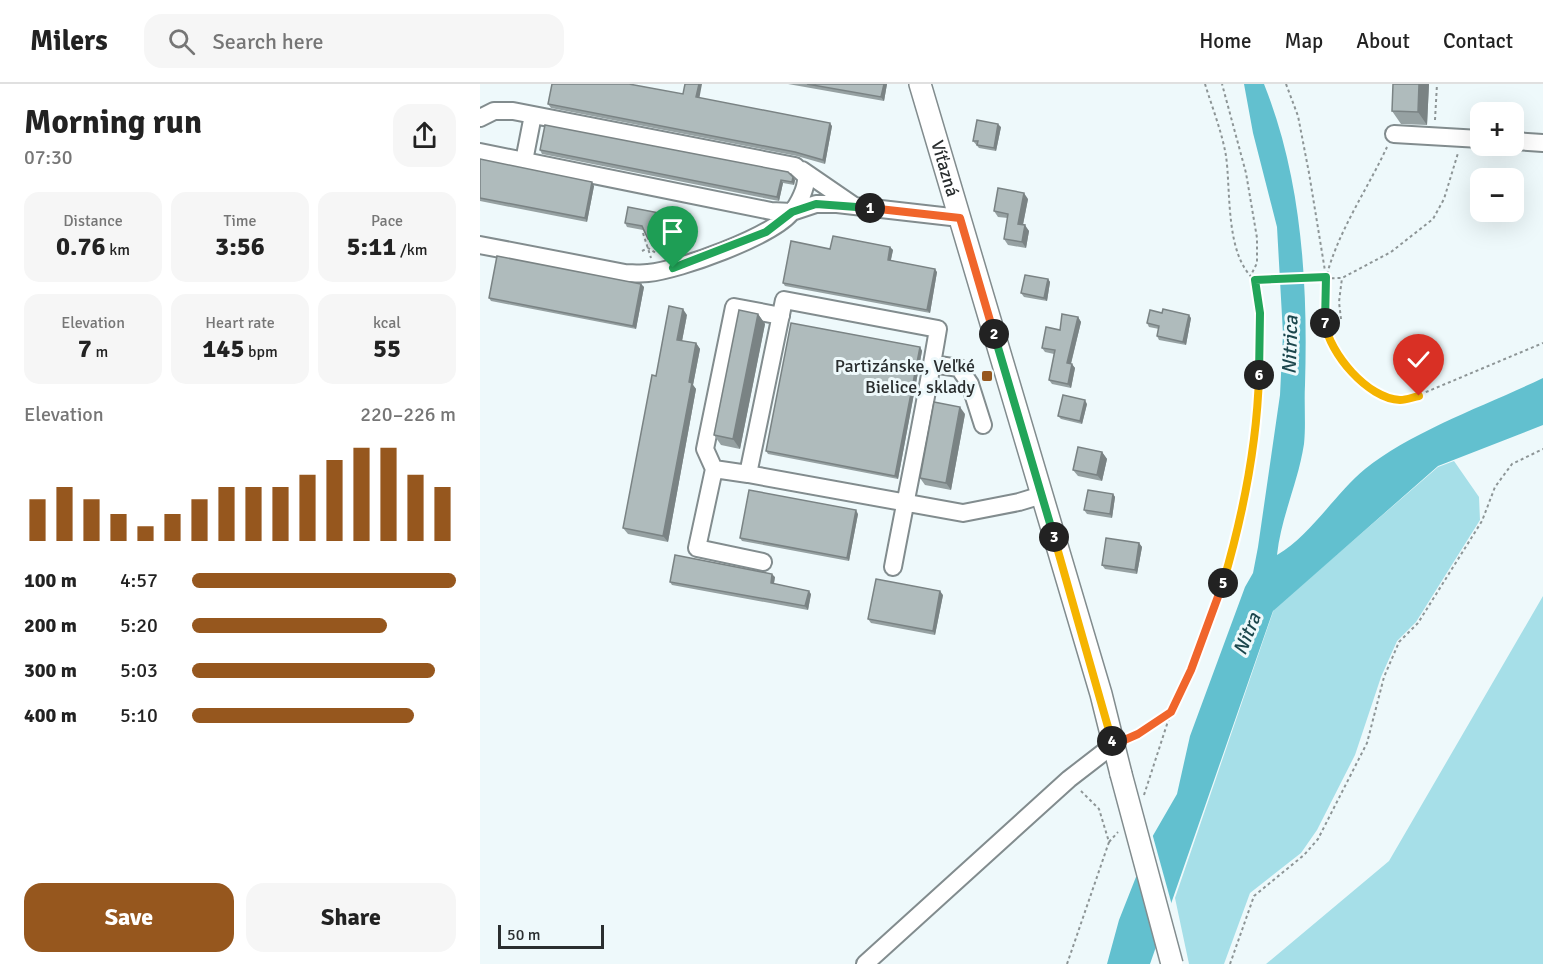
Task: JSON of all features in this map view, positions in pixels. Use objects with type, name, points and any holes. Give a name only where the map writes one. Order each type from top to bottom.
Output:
[{"type":"main road","name":"Víťazná","points":[[920,84],[1101,694],[1172,964]]},
{"type":"lane","points":[[480,118],[494,111],[533,115],[795,166],[855,206]]},
{"type":"lane","points":[[524,161],[533,115]]},
{"type":"lane","points":[[1394,134],[1470,139]]},
{"type":"lane","points":[[1524,142],[1543,143]]},
{"type":"lane","points":[[480,152],[771,211],[792,212]]},
{"type":"lane","points":[[792,212],[807,184],[802,170]]},
{"type":"lane","points":[[480,246],[624,273],[653,272],[707,256],[766,232],[792,212],[816,204],[960,218]]},
{"type":"lane","points":[[748,474],[784,300],[938,329],[893,567]]},
{"type":"lane","points":[[763,562],[697,548],[714,469],[705,448],[734,307],[781,316]]},
{"type":"lane","points":[[932,364],[959,368],[970,384],[983,425]]},
{"type":"lane","points":[[714,469],[963,513],[1042,495]]},
{"type":"lane","points":[[865,964],[1069,779],[1113,745]]},
{"type":"path","points":[[1205,84],[1226,155],[1230,213],[1242,266],[1255,280],[1341,278],[1391,252],[1433,219],[1444,200],[1458,153],[1470,142]]},
{"type":"path","points":[[1139,802],[1152,777],[1171,712],[1191,670],[1221,591],[1248,484],[1258,392],[1260,313],[1252,273],[1257,263],[1257,238],[1246,173],[1222,84]]},
{"type":"path","points":[[1286,84],[1298,116],[1310,173],[1326,277],[1326,325],[1334,351],[1346,368],[1386,396],[1401,400],[1419,396],[1543,344]]},
{"type":"path","points":[[1434,137],[1437,84]]},
{"type":"path","points":[[1326,277],[1332,254],[1394,134]]},
{"type":"path","points":[[643,233],[653,272]]},
{"type":"path","points":[[642,251],[648,248]]},
{"type":"path","points":[[648,248],[656,253]]},
{"type":"path","points":[[1341,278],[1339,302],[1341,319]]},
{"type":"path","points":[[1230,964],[1254,896],[1304,855],[1318,839],[1367,743],[1384,677],[1399,642],[1424,614],[1482,521],[1501,479],[1512,464],[1543,449]]},
{"type":"path","points":[[1113,745],[1138,734],[1171,712]]},
{"type":"path","points":[[1069,779],[1099,809],[1109,842]]},
{"type":"path","points":[[1067,964],[1109,842],[1119,830]]},
{"type":"shaded area","points":[[1454,461],[1479,497],[1480,520],[1416,622],[1397,641],[1381,677],[1355,755],[1317,830],[1301,853],[1250,893],[1224,964],[1189,964],[1175,898],[1274,609],[1438,467]]},
{"type":"shaded area","points":[[1543,596],[1543,964],[1266,964],[1389,861]]},
{"type":"water","points":[[1244,84],[1264,84],[1277,120],[1294,194],[1303,270],[1306,347],[1304,444],[1277,555],[1301,537],[1354,479],[1384,455],[1451,419],[1543,378],[1543,425],[1438,466],[1273,611],[1150,964],[1107,964],[1119,920],[1151,839],[1177,794],[1190,736],[1245,587],[1253,573],[1258,547],[1280,395],[1283,334],[1277,227],[1253,133]]},
{"type":"pier","points":[[1152,833],[1173,909],[1158,951],[1136,871]]},
{"type":"building","points":[[552,84],[629,84],[683,94],[685,84],[699,84],[696,97],[830,123],[823,160],[795,152],[548,104]]},
{"type":"building","points":[[807,84],[884,84],[881,97]]},
{"type":"building","points":[[1393,84],[1419,84],[1418,112],[1392,111]]},
{"type":"building","points":[[977,120],[998,124],[994,148],[977,145],[978,141],[973,141]]},
{"type":"building","points":[[545,125],[788,172],[793,177],[792,182],[781,180],[777,197],[540,150]]},
{"type":"building","points":[[480,159],[592,182],[585,218],[480,198]]},
{"type":"building","points":[[998,188],[1024,193],[1018,224],[1025,225],[1022,242],[1004,239],[1008,214],[994,211]]},
{"type":"building","points":[[628,207],[675,216],[669,238],[658,243],[648,239],[642,226],[625,223]]},
{"type":"building","points":[[833,236],[890,247],[888,260],[935,269],[927,310],[783,283],[791,241],[830,249]]},
{"type":"building","points":[[497,256],[641,284],[633,326],[489,298]]},
{"type":"building","points":[[1025,275],[1048,279],[1044,298],[1021,293]]},
{"type":"building","points":[[669,306],[683,309],[677,340],[696,343],[689,382],[692,383],[663,536],[623,528],[652,375],[656,376]]},
{"type":"building","points":[[1163,309],[1189,315],[1183,342],[1157,336],[1159,326],[1147,323],[1150,310],[1162,313]]},
{"type":"building","points":[[739,310],[758,314],[733,439],[714,435]]},
{"type":"building","points":[[1062,314],[1078,317],[1067,363],[1072,364],[1068,384],[1049,380],[1055,350],[1042,348],[1046,327],[1060,330]]},
{"type":"building","points":[[791,323],[920,347],[895,476],[766,451]]},
{"type":"building","points":[[1063,395],[1085,400],[1080,421],[1058,416]]},
{"type":"building","points":[[934,402],[960,407],[946,483],[920,478]]},
{"type":"building","points":[[1078,447],[1102,452],[1097,475],[1073,470]]},
{"type":"building","points":[[749,490],[856,510],[847,558],[740,538]]},
{"type":"building","points":[[1088,490],[1113,494],[1110,514],[1084,510]]},
{"type":"building","points":[[1106,538],[1139,543],[1135,570],[1102,565]]},
{"type":"building","points":[[675,555],[772,574],[771,583],[809,591],[805,606],[670,582]]},
{"type":"building","points":[[876,579],[940,591],[933,631],[868,619]]},
{"type":"place","name":"Partizánske, Veľké Bielice, sklady","points":[[987,376]]},
{"type":"route","points":[[673,268],[766,232],[792,212],[816,204],[837,204],[960,218],[1101,694],[1113,745],[1138,734],[1171,712],[1191,670],[1221,591],[1238,532],[1256,430],[1260,313],[1255,280],[1326,277],[1326,332],[1334,351],[1346,368],[1386,396],[1401,400],[1419,396]]},
{"type":"water label","name":"Nitrica","points":[[1290,345]]},
{"type":"water label","name":"Nitra","points":[[1247,634]]}]
